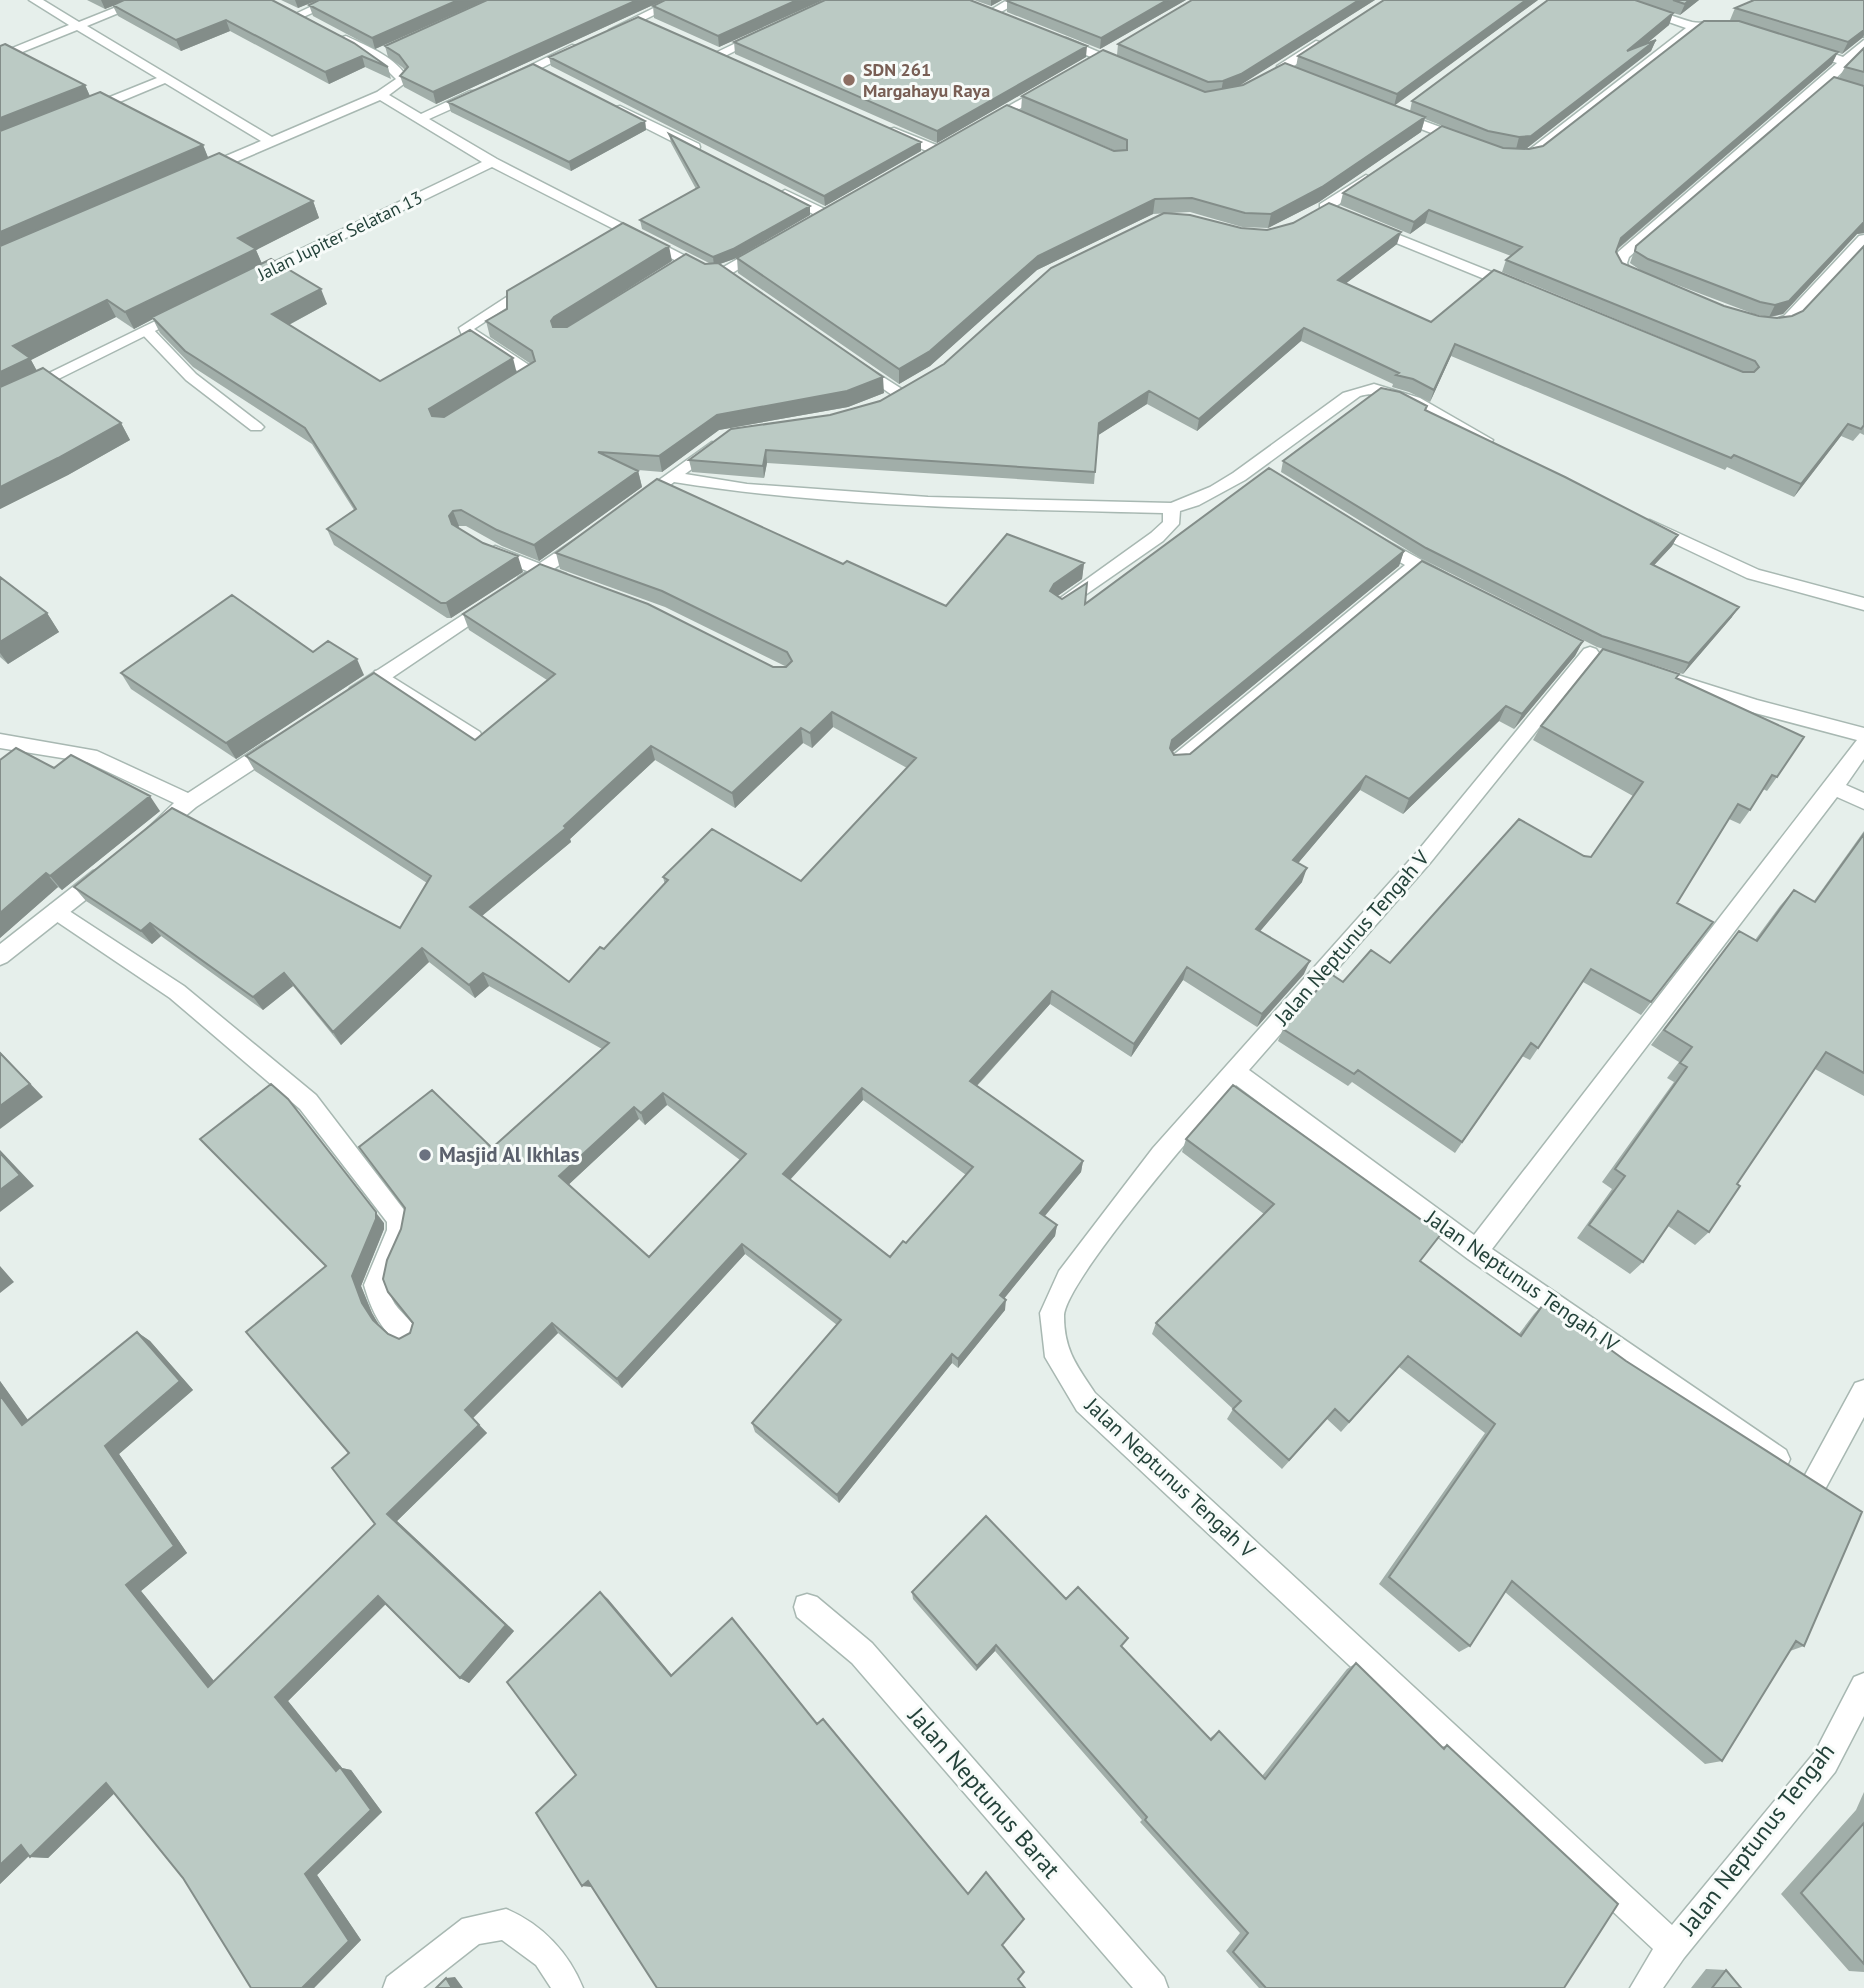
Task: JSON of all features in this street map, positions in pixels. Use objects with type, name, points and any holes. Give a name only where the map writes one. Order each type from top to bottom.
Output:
[{"type":"street","points":[[35,0],[270,141]]},
{"type":"street","points":[[0,57],[144,0]]},
{"type":"street","points":[[197,174],[381,95],[403,80],[401,74],[374,55],[291,13],[335,0]]},
{"type":"street","points":[[498,84],[542,69],[599,37],[645,22],[679,0]]},
{"type":"street","points":[[1003,18],[984,11],[1016,0]]},
{"type":"street","points":[[1612,0],[1695,27],[1735,26]]},
{"type":"street","points":[[1503,156],[1521,157],[1533,153],[1695,27]]},
{"type":"street","points":[[732,59],[713,51],[767,32]]},
{"type":"street","points":[[1281,72],[1334,34]]},
{"type":"street","points":[[1053,37],[1140,73]]},
{"type":"street","points":[[1650,282],[1623,270],[1620,263],[1623,255],[1833,83],[1845,62],[1864,44]]},
{"type":"street","points":[[1796,46],[1845,62]]},
{"type":"street","points":[[374,55],[387,50]]},
{"type":"street","points":[[78,114],[168,78]]},
{"type":"street","points":[[971,131],[1012,114],[1054,84]]},
{"type":"street","points":[[421,118],[485,89]]},
{"type":"street","points":[[381,95],[616,233],[681,266],[730,276],[776,242]]},
{"type":"street","points":[[608,103],[704,152]]},
{"type":"street","points":[[1394,109],[1432,134],[1472,145]]},
{"type":"street","points":[[885,128],[936,150]]},
{"type":"street","name":"Jalan Jupiter Selatan 13","points":[[244,282],[492,162]]},
{"type":"street","points":[[1381,169],[1320,210],[1526,291]]},
{"type":"street","points":[[776,189],[824,214]]},
{"type":"street","points":[[1756,322],[1777,325],[1789,319],[1862,245]]},
{"type":"street","points":[[501,394],[529,376],[530,372],[467,332],[466,328],[540,280]]},
{"type":"street","points":[[0,403],[195,306]]},
{"type":"street","points":[[146,330],[191,377],[256,426]]},
{"type":"street","points":[[845,356],[905,391],[883,404]]},
{"type":"street","points":[[672,477],[747,489],[928,502],[1172,508],[1204,498],[1254,466],[1348,396],[1362,390],[1377,389],[1403,397],[1497,446]]},
{"type":"street","points":[[631,505],[726,436]]},
{"type":"street","points":[[1254,466],[1277,480]]},
{"type":"street","points":[[1060,606],[1157,537],[1171,524],[1172,508]]},
{"type":"street","points":[[1630,515],[1753,574],[1864,604]]},
{"type":"street","points":[[1358,529],[1415,565],[1452,584]]},
{"type":"street","points":[[340,703],[541,571],[589,536]]},
{"type":"street","points":[[480,541],[495,552],[580,585]]},
{"type":"street","points":[[1178,762],[1415,565]]},
{"type":"street","name":"Jalan Neptunus Tengah V","points":[[1590,652],[1423,858],[1161,1155],[1067,1279],[1052,1313],[1057,1357],[1086,1402],[1672,1947]]},
{"type":"street","points":[[1654,673],[1755,706],[1864,735]]},
{"type":"street","points":[[381,676],[473,737]]},
{"type":"street","points":[[139,845],[189,802],[289,737]]},
{"type":"street","points":[[0,740],[90,756],[189,802]]},
{"type":"street","points":[[1476,1251],[1834,788],[1864,745]]},
{"type":"street","points":[[10,762],[30,746]]},
{"type":"street","points":[[1834,788],[1864,802]]},
{"type":"street","points":[[0,956],[119,862]]},
{"type":"street","points":[[57,911],[177,992],[308,1102],[399,1219],[399,1230],[376,1285],[383,1308],[407,1334]]},
{"type":"street","name":"Jalan Neptunus Tengah IV","points":[[1235,1072],[1476,1251],[1824,1491],[1864,1392]]},
{"type":"street","name":"Jalan Neptunus Barat","points":[[807,1607],[862,1653],[1153,1988]]},
{"type":"street","name":"Jalan Neptunus Tengah","points":[[1645,1988],[1672,1947],[1825,1762],[1864,1687]]},
{"type":"street","points":[[398,1988],[473,1930],[506,1924],[547,1954],[568,1988]]},
{"type":"building","points":[[124,0],[272,0],[354,43],[388,67],[362,56],[325,72],[226,20],[176,40],[113,5]]},
{"type":"building","points":[[319,0],[458,0],[372,38],[309,5]]},
{"type":"building","points":[[487,0],[637,0],[433,92],[400,76],[408,67],[399,55],[385,46]]},
{"type":"building","points":[[665,0],[797,0],[718,36],[653,6]]},
{"type":"building","points":[[825,0],[970,0],[1087,46],[937,131],[734,42]]},
{"type":"building","points":[[1167,0],[1101,38],[1007,1]]},
{"type":"building","points":[[1192,0],[1359,0],[1241,74],[1223,81],[1208,82],[1118,44]]},
{"type":"building","points":[[1384,0],[1526,0],[1397,94],[1298,56]]},
{"type":"building","points":[[1548,0],[1635,0],[1673,13],[1627,51],[1656,40],[1531,136],[1519,137],[1488,131],[1412,101]]},
{"type":"building","points":[[1673,0],[1689,0],[1685,4]]},
{"type":"building","points":[[1754,0],[1864,0],[1864,30],[1848,42],[1735,8]]},
{"type":"building","points":[[638,17],[921,142],[824,196],[549,57]]},
{"type":"building","points":[[1704,21],[1739,21],[1838,52],[1621,238],[1616,252],[1622,263],[1724,306],[1777,318],[1803,311],[1864,246],[1864,425],[1861,429],[1848,424],[1801,484],[1734,455],[1731,458],[1455,344],[1434,390],[1413,379],[1396,375],[1399,373],[1304,328],[1199,419],[1149,391],[1099,423],[1095,472],[766,450],[763,466],[689,460],[731,429],[830,415],[880,401],[944,364],[1051,268],[1164,213],[1190,215],[1241,228],[1267,230],[1293,223],[1329,203],[1401,232],[1338,280],[1431,322],[1494,270],[1743,372],[1754,372],[1759,367],[1755,361],[1506,260],[1522,247],[1429,210],[1414,222],[1343,193],[1442,126],[1503,148],[1529,149],[1543,146]]},
{"type":"building","points":[[5,44],[85,85],[0,118],[0,46]]},
{"type":"building","points":[[1864,48],[1864,72],[1845,67]]},
{"type":"building","points":[[1103,50],[1205,92],[1243,85],[1285,63],[1425,117],[1322,187],[1271,214],[1245,213],[1192,198],[1155,199],[1038,256],[930,351],[899,369],[737,258],[1007,105],[1114,151],[1127,150],[1127,140],[1022,96]]},
{"type":"building","points":[[533,64],[645,121],[569,162],[448,102]]},
{"type":"building","points":[[1834,77],[1864,86],[1864,222],[1789,301],[1775,305],[1760,302],[1648,259],[1635,251],[1636,246]]},
{"type":"building","points":[[100,92],[203,145],[0,232],[0,131]]},
{"type":"building","points":[[669,134],[810,206],[733,249],[713,257],[640,220],[699,187]]},
{"type":"building","points":[[219,153],[313,201],[238,238],[256,249],[125,312],[107,300],[13,346],[30,358],[0,372],[0,246]]},
{"type":"building","points":[[623,223],[669,246],[554,317],[551,321],[553,327],[567,327],[686,254],[705,264],[718,263],[883,377],[847,391],[717,415],[659,456],[598,452],[638,471],[534,545],[497,530],[461,510],[453,511],[449,516],[452,524],[483,543],[518,556],[446,603],[441,603],[327,529],[356,509],[305,428],[185,351],[152,317],[271,259],[321,289],[272,314],[380,381],[470,330],[513,358],[429,409],[432,416],[444,417],[535,361],[532,351],[486,321],[507,309],[507,291]]},
{"type":"building","points":[[43,368],[121,423],[0,487],[0,387]]},
{"type":"building","points":[[1381,388],[1400,392],[1427,406],[1425,410],[1678,535],[1651,564],[1739,607],[1689,663],[1602,636],[1426,548],[1283,461]]},
{"type":"building","points":[[1269,468],[1404,551],[1172,740],[1170,748],[1174,755],[1190,754],[1422,561],[1583,641],[1522,714],[1506,706],[1409,799],[1366,776],[1293,860],[1307,868],[1256,929],[1310,961],[1262,1014],[1187,967],[1134,1044],[1052,991],[970,1081],[1083,1161],[1040,1213],[1057,1225],[1000,1295],[1006,1300],[958,1359],[952,1354],[837,1495],[752,1423],[841,1320],[742,1244],[617,1379],[552,1323],[465,1410],[479,1425],[387,1514],[506,1625],[460,1678],[378,1596],[275,1697],[336,1771],[340,1767],[371,1810],[305,1874],[349,1941],[302,1988],[251,1988],[183,1878],[106,1783],[30,1857],[21,1845],[0,1865],[0,1395],[22,1425],[137,1332],[180,1381],[105,1446],[174,1546],[126,1585],[208,1687],[375,1524],[332,1468],[349,1453],[246,1332],[326,1266],[200,1139],[271,1084],[288,1099],[376,1212],[376,1219],[352,1276],[362,1303],[373,1320],[388,1334],[399,1339],[410,1333],[413,1323],[388,1292],[383,1279],[387,1260],[401,1229],[405,1208],[359,1147],[432,1090],[492,1148],[609,1043],[483,973],[469,985],[422,948],[333,1032],[284,973],[253,997],[150,923],[141,931],[74,887],[172,808],[400,928],[431,876],[246,756],[374,673],[475,740],[555,674],[463,614],[540,564],[648,604],[773,667],[786,667],[792,661],[787,652],[662,591],[556,553],[657,479],[843,564],[847,561],[946,606],[1007,534],[1084,563],[1054,584],[1050,591],[1062,599],[1087,583],[1085,604]],"holes":[[[832,712],[916,758],[801,881],[712,829],[663,877],[668,880],[604,949],[600,947],[569,982],[470,907],[566,828],[564,826],[651,746],[732,793],[801,728],[810,733]],[[862,1088],[973,1167],[906,1243],[903,1241],[890,1257],[783,1174]],[[663,1093],[746,1154],[649,1257],[559,1176],[634,1107],[641,1113]]]},
{"type":"building","points":[[0,577],[47,613],[0,642]]},
{"type":"building","points":[[232,595],[313,652],[328,641],[357,659],[226,743],[121,673]]},
{"type":"building","points":[[1603,649],[1679,674],[1676,678],[1804,737],[1777,777],[1772,775],[1750,810],[1738,804],[1677,903],[1713,922],[1651,1002],[1591,969],[1538,1048],[1531,1043],[1462,1142],[1358,1070],[1354,1074],[1283,1029],[1331,974],[1343,982],[1371,950],[1390,963],[1519,819],[1584,856],[1591,857],[1643,782],[1541,726]]},
{"type":"building","points":[[16,748],[54,768],[71,755],[150,796],[50,876],[46,873],[0,913],[0,760]]},
{"type":"building","points":[[1864,834],[1864,1073],[1826,1052],[1737,1184],[1740,1186],[1709,1232],[1678,1211],[1643,1262],[1589,1225],[1625,1176],[1615,1169],[1687,1067],[1680,1063],[1692,1047],[1664,1030],[1739,931],[1757,941],[1794,890],[1815,902]]},
{"type":"building","points":[[0,1053],[30,1084],[0,1106]]},
{"type":"building","points":[[1233,1085],[1441,1234],[1420,1261],[1521,1336],[1545,1302],[1626,1361],[1862,1512],[1804,1646],[1796,1641],[1722,1761],[1512,1581],[1470,1646],[1389,1577],[1495,1424],[1408,1356],[1349,1422],[1335,1409],[1289,1460],[1233,1409],[1241,1401],[1156,1323],[1274,1204],[1186,1139]]},
{"type":"building","points":[[0,1153],[20,1175],[0,1190]]},
{"type":"building","points":[[986,1516],[1066,1599],[1078,1587],[1128,1638],[1121,1646],[1211,1740],[1219,1731],[1265,1779],[1356,1663],[1444,1749],[1447,1745],[1618,1904],[1564,1988],[1266,1988],[1233,1952],[1248,1933],[1145,1820],[1147,1817],[996,1645],[977,1666],[912,1592]]},
{"type":"building","points":[[600,1592],[671,1676],[732,1618],[817,1724],[823,1719],[968,1894],[986,1872],[1024,1919],[1002,1945],[1024,1972],[1018,1979],[1025,1988],[657,1988],[588,1881],[582,1886],[536,1813],[576,1775],[507,1682]]},
{"type":"building","points":[[1864,1823],[1864,1964],[1801,1893]]},
{"type":"building","points":[[1726,1970],[1741,1988],[1712,1988]]},
{"type":"building","points":[[446,1978],[452,1988],[436,1988]]},
{"type":"place","name":"SDN 261 Margahayu Raya","points":[[849,80]]},
{"type":"place","name":"Masjid Al Ikhlas","points":[[425,1155]]}]
